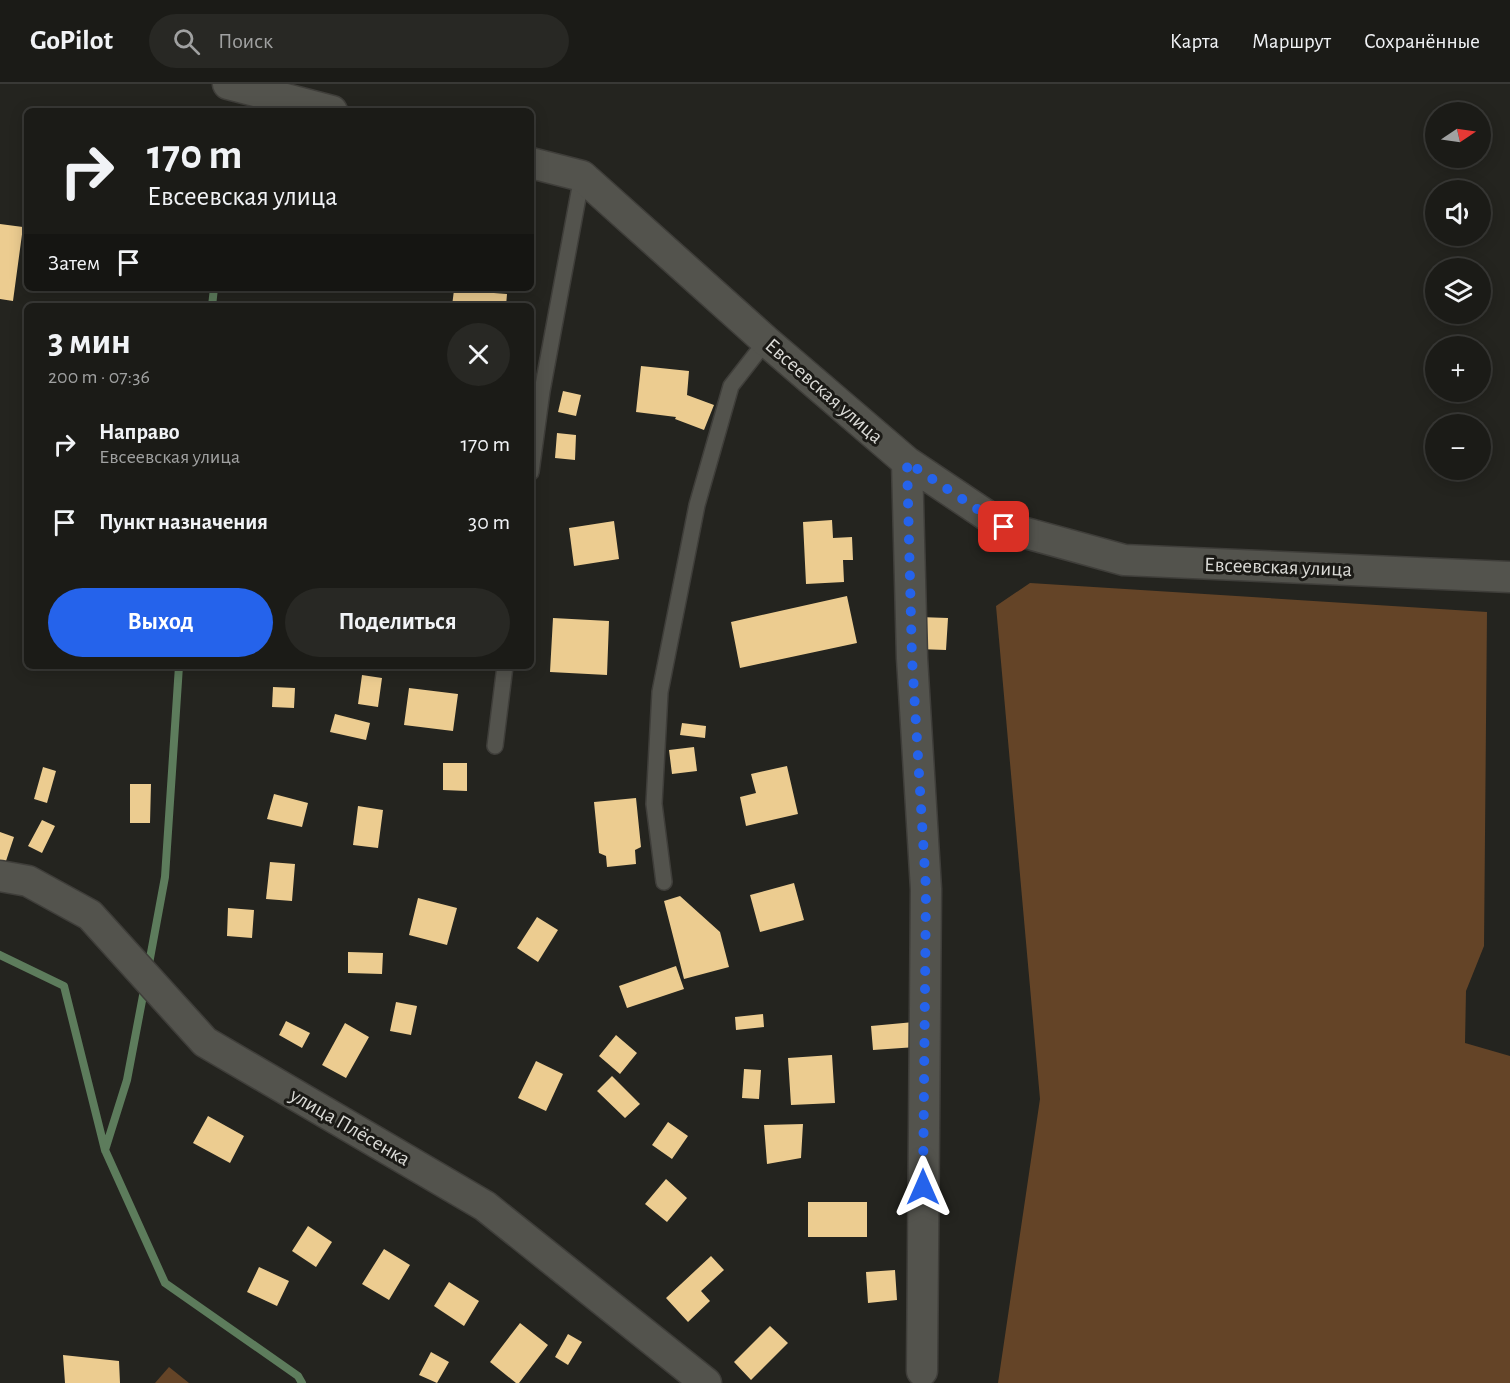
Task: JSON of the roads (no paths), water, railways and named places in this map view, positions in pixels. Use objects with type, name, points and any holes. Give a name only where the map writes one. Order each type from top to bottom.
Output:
[{"type":"street","points":[[228,84],[320,108]]},
{"type":"street","name":"Евсеевская улица","points":[[534,164],[582,176],[766,341],[907,462],[1004,527],[1124,560],[1510,577]]},
{"type":"street","points":[[907,462],[912,658],[926,889],[922,1371]]},
{"type":"street","name":"улица Плёсенка","points":[[0,876],[28,881],[90,915],[205,1042],[485,1206],[706,1383]]},
{"type":"lane","points":[[534,450],[542,391],[582,176]]},
{"type":"lane","points":[[664,882],[654,804],[660,692],[697,505],[731,386],[766,341]]},
{"type":"lane","points":[[495,746],[505,669]]},
{"type":"waterway","points":[[212,303],[214,291]]},
{"type":"waterway","points":[[148,969],[165,877],[179,669]]},
{"type":"waterway","points":[[0,955],[64,986],[105,1150],[165,1283],[298,1376],[302,1383]]},
{"type":"waterway","points":[[105,1150],[127,1080],[145,985]]}]
